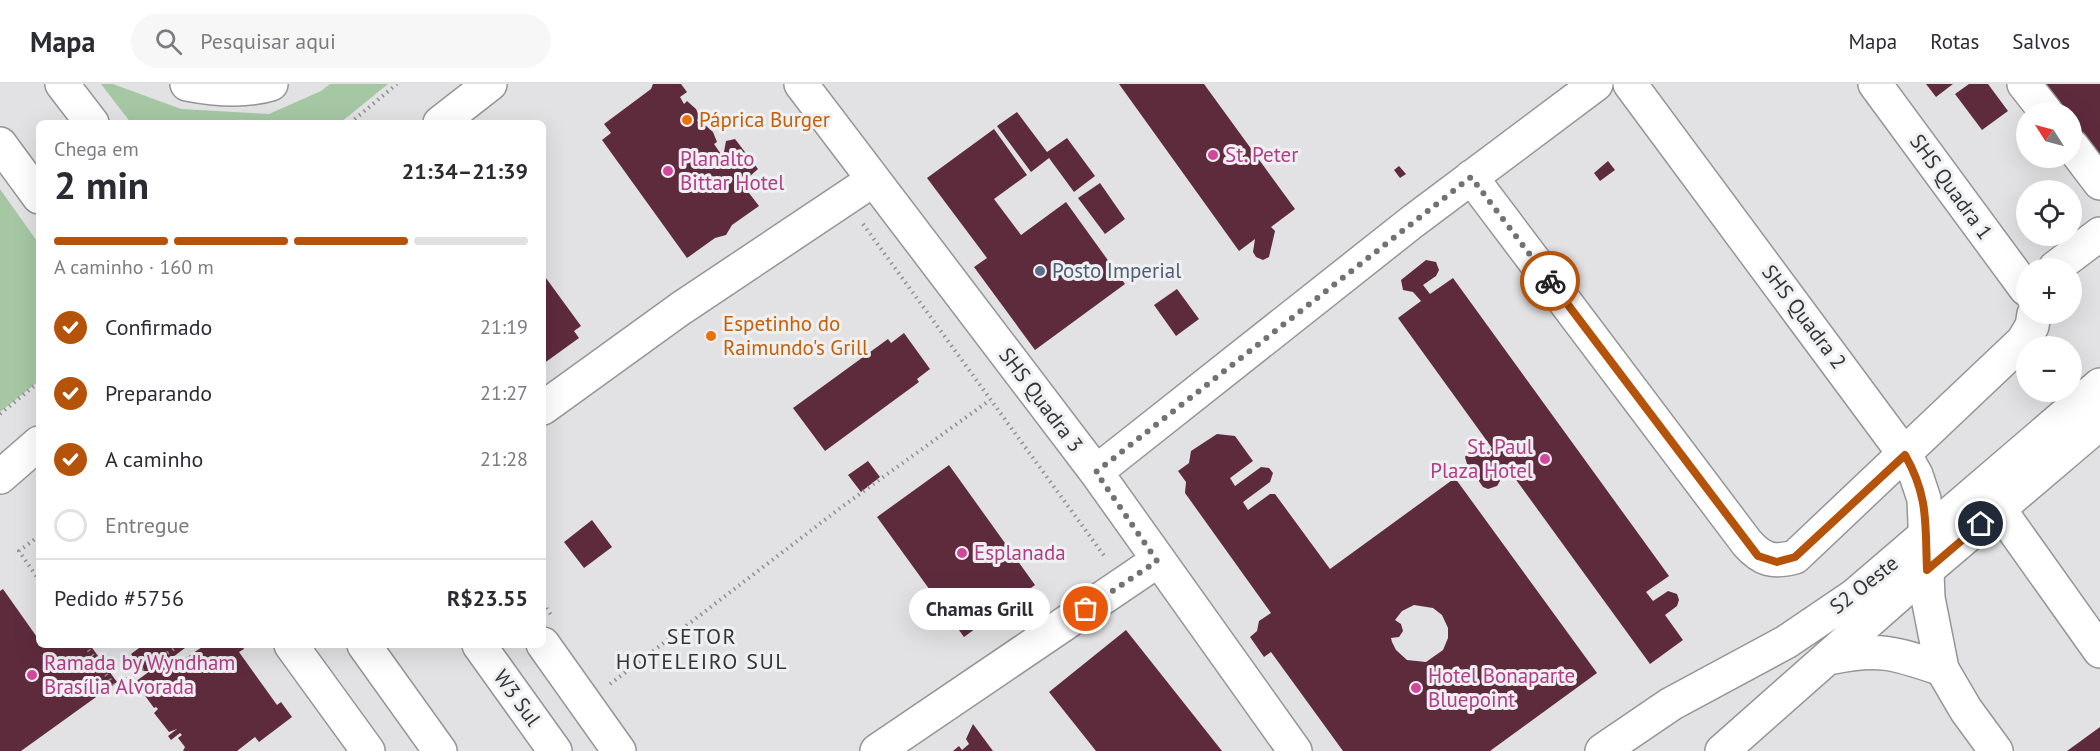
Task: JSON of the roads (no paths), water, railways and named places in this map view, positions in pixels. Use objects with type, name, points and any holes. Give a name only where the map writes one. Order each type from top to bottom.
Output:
[{"type":"main road","points":[[62,84],[90,120]]},
{"type":"main road","points":[[187,84],[257,88],[271,84]]},
{"type":"main road","points":[[444,120],[490,84]]},
{"type":"main road","name":"SHS Quadra 3","points":[[801,84],[1096,472],[1157,561],[1295,751]]},
{"type":"main road","points":[[1096,472],[1471,177],[1596,84]]},
{"type":"main road","name":"SHS Quadra 2","points":[[1630,84],[1905,455],[1916,474],[1924,499],[1928,598],[1942,669],[1966,710],[1996,751]]},
{"type":"main road","name":"SHS Quadra 1","points":[[1875,84],[2016,275]]},
{"type":"main road","points":[[2024,84],[2038,102]]},
{"type":"main road","points":[[0,144],[36,193]]},
{"type":"main road","points":[[2082,159],[2100,183]]},
{"type":"main road","points":[[1471,177],[1758,556],[1777,562],[1795,557],[1905,455],[2023,341],[2032,324]]},
{"type":"main road","points":[[546,406],[680,309],[873,180]]},
{"type":"main road","points":[[2068,258],[2100,234]]},
{"type":"main road","name":"S2 Oeste","points":[[1602,751],[1671,704],[1786,642],[1854,596],[2100,384]]},
{"type":"main road","name":"S2 Oeste","points":[[1722,751],[1927,570],[2100,423]]},
{"type":"main road","points":[[0,477],[36,445]]},
{"type":"main road","points":[[1999,509],[2100,651]]},
{"type":"main road","points":[[877,751],[1157,561]]},
{"type":"main road","points":[[293,648],[368,751]]},
{"type":"main road","points":[[366,648],[440,751]]},
{"type":"main road","name":"W3 Sul","points":[[481,648],[555,751]]},
{"type":"main road","points":[[546,648],[619,751]]},
{"type":"main road","points":[[1829,658],[1878,651],[1897,654],[1942,669]]},
{"type":"place","name":"Páprica Burger","points":[[687,120]]},
{"type":"place","name":"St. Peter","points":[[1213,155]]},
{"type":"place","name":"Planalto Bittar Hotel","points":[[668,171]]},
{"type":"place","name":"Posto Imperial","points":[[1040,271]]},
{"type":"place","name":"Espetinho do Raimundo's Grill","points":[[711,336]]},
{"type":"place","name":"St. Paul Plaza Hotel","points":[[1545,459]]},
{"type":"place","name":"Esplanada","points":[[962,553]]},
{"type":"place","name":"Chamas Grill","points":[[1086,609]]},
{"type":"place","name":"Ramada by Wyndham Brasília Alvorada","points":[[32,675]]},
{"type":"place","name":"Hotel Bonaparte Bluepoint","points":[[1416,688]]},
{"type":"district","name":"SETOR HOTELEIRO SUL","points":[[702,648]]}]
